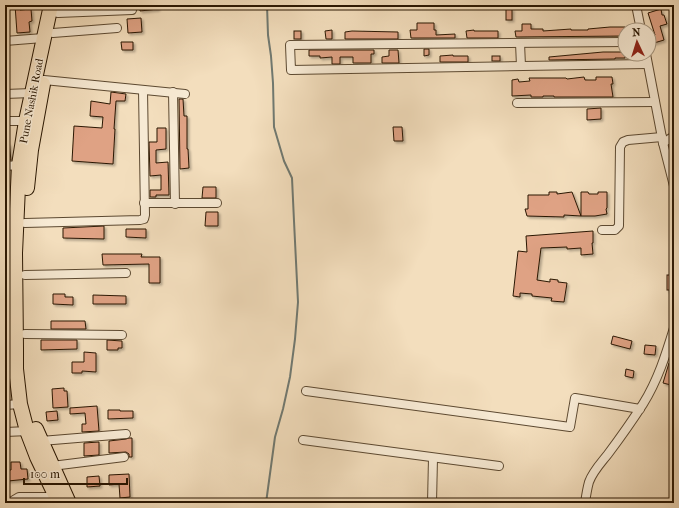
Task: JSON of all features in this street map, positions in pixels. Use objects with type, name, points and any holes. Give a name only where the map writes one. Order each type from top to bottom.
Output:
[{"type":"highway","name":"Pune Nashik Road","points":[[51,501],[47,479],[35,451],[35,434],[27,389],[26,372],[17,327],[15,279],[19,165],[32,92],[56,8]]},
{"type":"highway","name":"Pune Nashik Road","points":[[15,279],[10,254],[17,229],[44,80],[48,35]]},
{"type":"highway","name":"Pune Nashik Road","points":[[17,327],[10,363],[20,404],[69,503]]},
{"type":"street","points":[[636,5],[639,22]]},
{"type":"street","points":[[56,8],[132,10]]},
{"type":"street","points":[[5,41],[117,28]]},
{"type":"street","points":[[617,42],[290,45],[291,70],[647,64],[662,140],[674,186]]},
{"type":"street","points":[[520,43],[521,66]]},
{"type":"street","points":[[44,80],[185,94]]},
{"type":"street","points":[[17,229],[144,219],[143,90]]},
{"type":"street","points":[[5,94],[32,92]]},
{"type":"street","points":[[173,92],[174,204]]},
{"type":"street","points":[[517,103],[655,102]]},
{"type":"street","points":[[5,121],[26,121]]},
{"type":"street","points":[[602,230],[615,230],[619,226],[620,147],[623,142],[628,140],[662,140],[674,136]]},
{"type":"street","points":[[5,166],[19,165]]},
{"type":"street","points":[[144,203],[217,204]]},
{"type":"street","points":[[15,279],[126,273]]},
{"type":"street","points":[[17,327],[122,335]]},
{"type":"street","points":[[585,503],[586,491],[592,474],[622,435],[653,387],[663,364],[674,328]]},
{"type":"street","points":[[306,391],[570,427],[575,398],[640,409]]},
{"type":"street","points":[[5,405],[20,404]]},
{"type":"street","points":[[5,432],[35,434],[126,434]]},
{"type":"street","points":[[303,440],[499,466]]},
{"type":"street","points":[[52,466],[124,457]]},
{"type":"street","points":[[432,503],[433,458]]},
{"type":"street","points":[[9,503],[19,497],[51,501]]},
{"type":"building","points":[[15,5],[20,5],[20,10],[31,9],[32,21],[29,22],[30,32],[17,33]]},
{"type":"building","points":[[140,5],[158,5],[158,9],[140,11]]},
{"type":"building","points":[[506,9],[512,9],[512,20],[506,20]]},
{"type":"building","points":[[661,9],[662,15],[664,15],[667,24],[660,26],[664,40],[657,42],[657,22],[651,22],[648,13]]},
{"type":"building","points":[[141,18],[142,32],[128,33],[127,19]]},
{"type":"building","points":[[417,23],[434,23],[436,35],[455,34],[455,38],[411,38],[410,30],[417,30]]},
{"type":"building","points":[[522,24],[531,24],[531,29],[543,29],[543,31],[571,29],[588,30],[617,27],[617,36],[516,37],[515,31],[522,31]]},
{"type":"building","points":[[332,30],[332,39],[326,39],[325,31]]},
{"type":"building","points":[[294,31],[301,31],[301,39],[294,39]]},
{"type":"building","points":[[466,31],[498,31],[498,38],[467,38]]},
{"type":"building","points":[[345,32],[398,32],[398,39],[345,39]]},
{"type":"building","points":[[121,42],[133,42],[133,50],[122,50]]},
{"type":"building","points":[[424,49],[429,49],[429,55],[424,56]]},
{"type":"building","points":[[309,50],[374,50],[374,54],[371,54],[371,63],[353,63],[353,57],[340,57],[340,64],[332,64],[332,57],[320,58],[320,56],[309,56]]},
{"type":"building","points":[[389,50],[398,50],[399,63],[382,63],[382,57],[389,56]]},
{"type":"building","points":[[617,52],[617,58],[615,59],[549,60],[549,57]]},
{"type":"building","points":[[440,56],[468,56],[468,62],[440,62]]},
{"type":"building","points":[[492,56],[500,56],[500,61],[492,61]]},
{"type":"building","points":[[584,77],[585,80],[596,80],[596,77],[612,77],[613,84],[611,84],[613,97],[512,96],[512,80],[518,79],[519,82],[530,81],[529,78],[567,79]]},
{"type":"building","points":[[111,92],[126,94],[125,101],[116,101],[113,164],[72,161],[74,126],[102,128],[103,117],[90,116],[91,101],[110,104]]},
{"type":"building","points":[[179,99],[183,99],[184,116],[187,116],[187,149],[189,168],[180,169]]},
{"type":"building","points":[[601,108],[601,119],[587,120],[587,109]]},
{"type":"building","points":[[393,127],[402,127],[403,141],[394,141]]},
{"type":"building","points":[[157,128],[166,128],[166,149],[156,150],[156,163],[168,162],[169,195],[156,195],[156,197],[150,197],[150,190],[161,190],[161,175],[150,176],[149,142],[157,142]]},
{"type":"building","points":[[5,144],[9,144],[11,160],[5,160]]},
{"type":"building","points":[[203,187],[216,187],[216,198],[202,198]]},
{"type":"building","points":[[549,192],[557,192],[557,194],[572,192],[581,216],[527,216],[525,209],[528,209],[528,195],[549,195]]},
{"type":"building","points":[[581,192],[598,194],[598,192],[607,192],[607,214],[581,216]]},
{"type":"building","points":[[206,212],[218,212],[218,226],[205,226]]},
{"type":"building","points":[[104,226],[104,239],[63,238],[63,228]]},
{"type":"building","points":[[126,229],[146,229],[146,238],[126,237]]},
{"type":"building","points":[[593,231],[593,254],[581,255],[581,248],[541,248],[537,280],[550,282],[550,279],[567,283],[564,302],[551,301],[552,298],[532,296],[532,294],[520,293],[520,297],[513,296],[518,251],[527,252],[526,236]]},
{"type":"building","points":[[102,254],[142,254],[141,257],[160,257],[160,283],[149,283],[149,264],[103,265]]},
{"type":"building","points":[[667,275],[674,275],[674,290],[667,290]]},
{"type":"building","points":[[53,294],[65,294],[65,297],[73,297],[73,305],[53,304]]},
{"type":"building","points":[[93,295],[126,296],[126,304],[93,304]]},
{"type":"building","points":[[51,321],[85,321],[86,329],[51,329]]},
{"type":"building","points":[[613,336],[632,341],[630,349],[611,344]]},
{"type":"building","points":[[41,340],[77,340],[77,349],[41,350]]},
{"type":"building","points":[[107,340],[122,341],[122,348],[118,348],[118,350],[107,350]]},
{"type":"building","points":[[645,345],[656,346],[655,355],[644,354]]},
{"type":"building","points":[[84,352],[96,353],[96,372],[82,371],[82,373],[72,373],[72,362],[84,362]]},
{"type":"building","points":[[669,363],[674,364],[674,376],[671,385],[663,383]]},
{"type":"building","points":[[626,369],[634,371],[633,378],[625,376]]},
{"type":"building","points":[[64,388],[64,391],[67,391],[68,407],[53,408],[52,389]]},
{"type":"building","points":[[97,406],[99,431],[82,432],[82,424],[86,424],[85,413],[70,414],[70,408]]},
{"type":"building","points":[[108,410],[133,411],[133,418],[108,419]]},
{"type":"building","points":[[57,411],[58,420],[47,421],[46,412]]},
{"type":"building","points":[[132,438],[132,457],[129,457],[129,454],[126,452],[109,453],[109,441]]},
{"type":"building","points":[[99,442],[99,455],[84,456],[84,443]]},
{"type":"building","points":[[11,462],[20,462],[21,469],[27,469],[28,479],[8,481],[7,470],[11,470]]},
{"type":"building","points":[[129,474],[130,497],[120,498],[119,484],[109,485],[109,475]]},
{"type":"building","points":[[99,476],[100,486],[87,487],[87,477]]},
{"type":"waterway","points":[[266,503],[275,437],[290,377],[298,302],[292,178],[284,161],[274,127],[273,83],[268,35],[267,5]]}]
